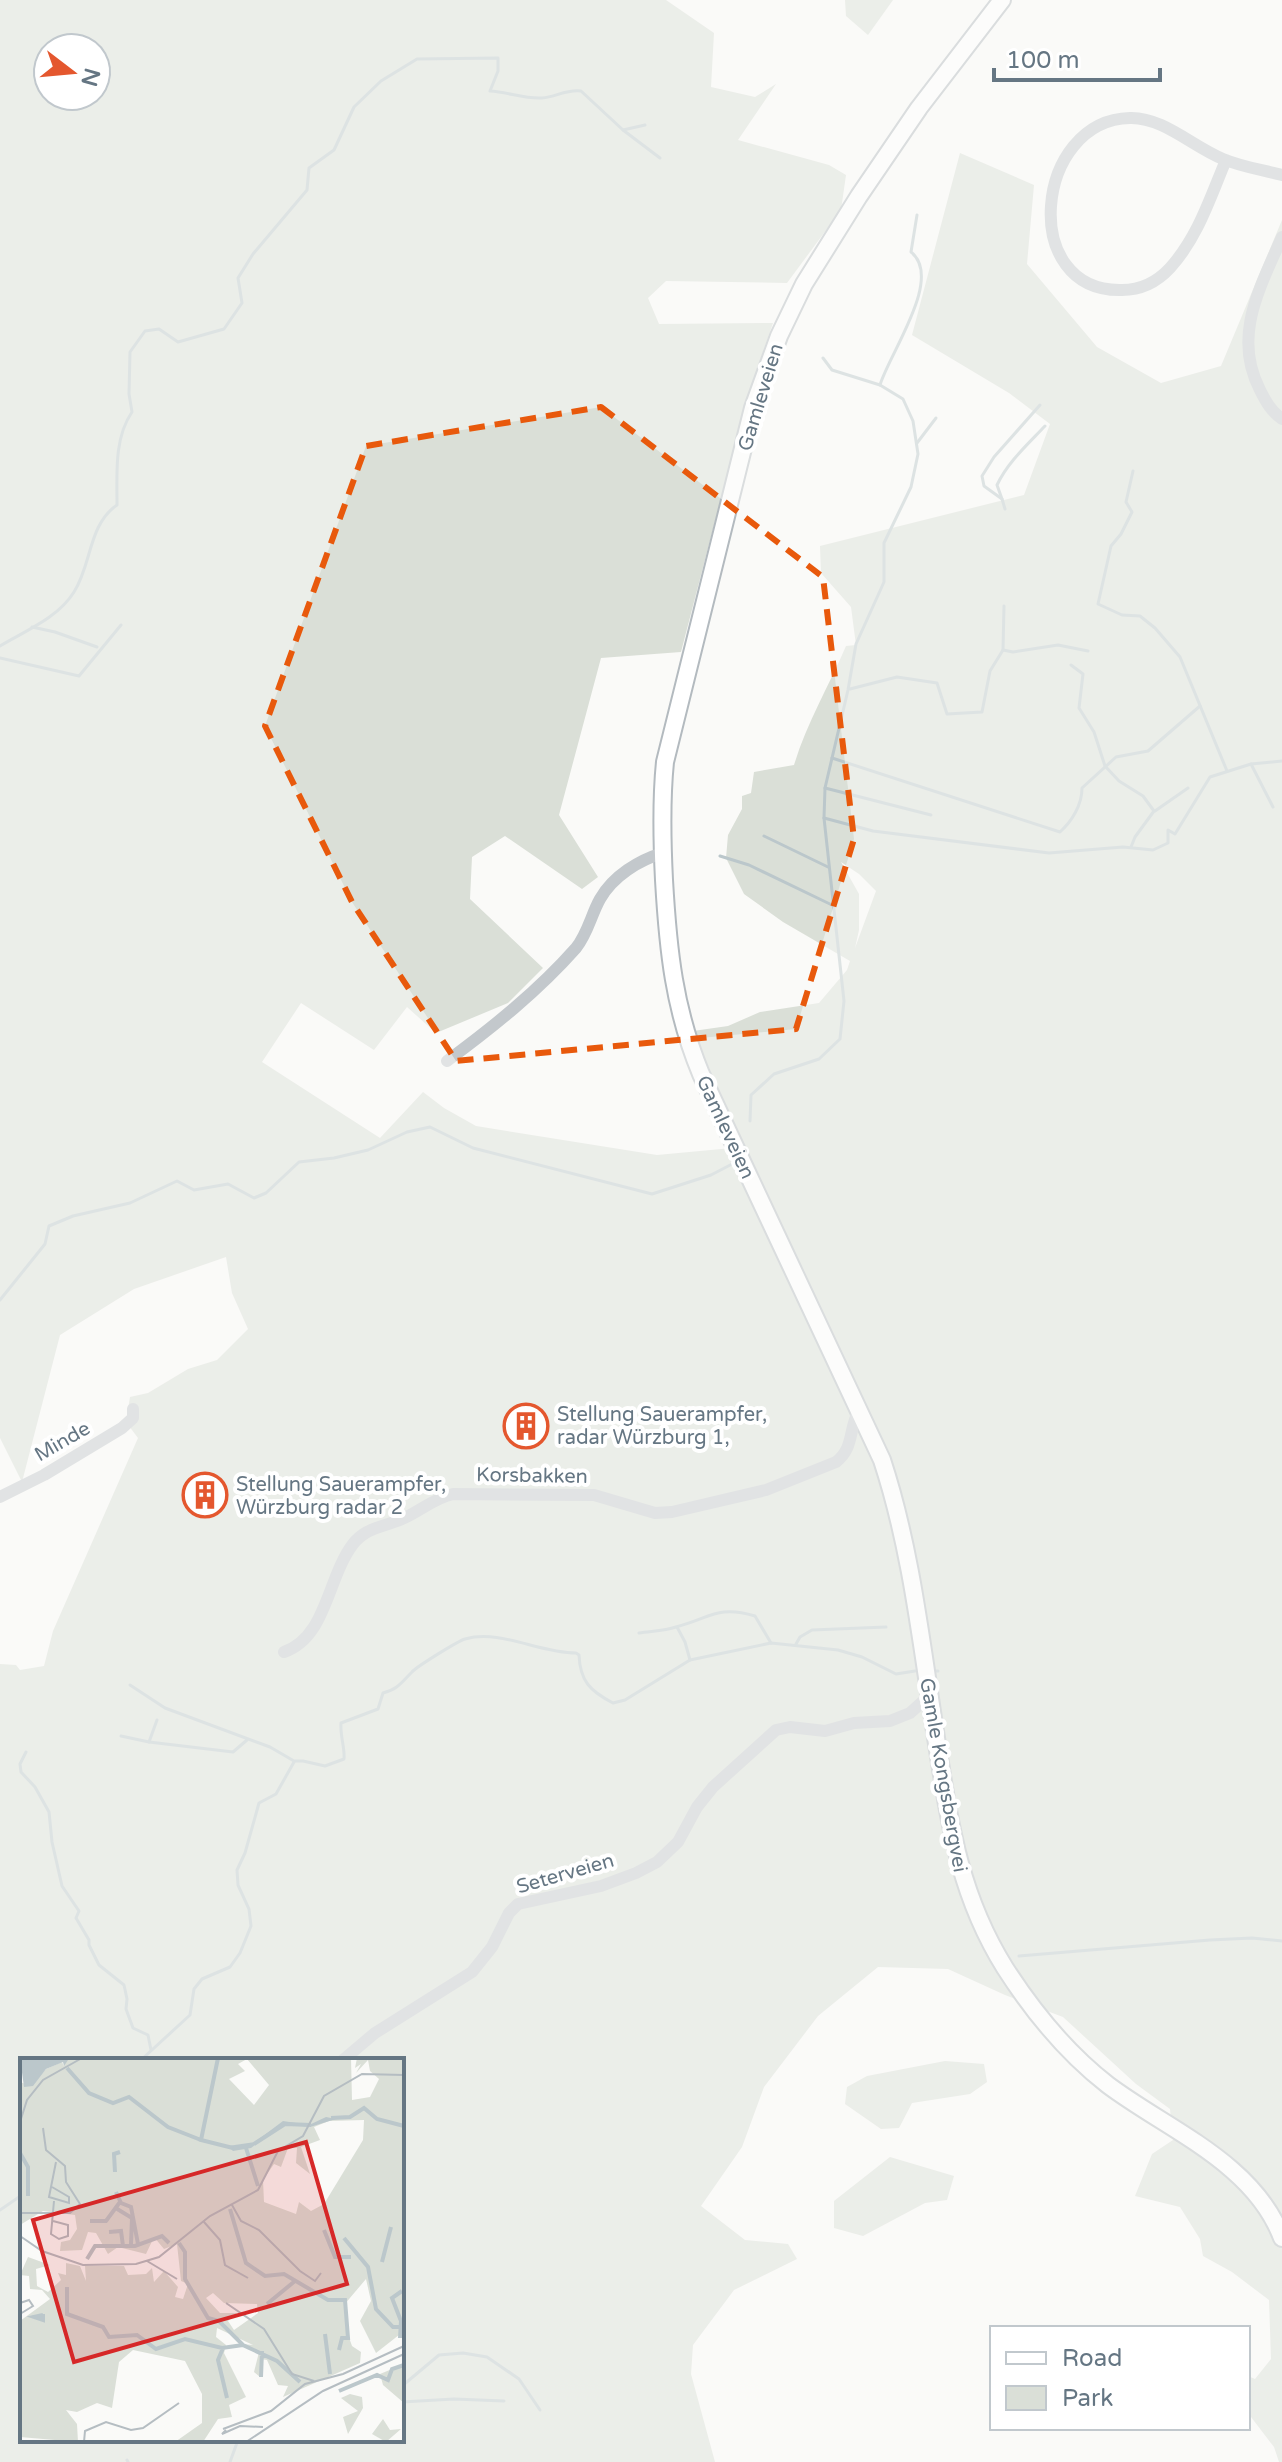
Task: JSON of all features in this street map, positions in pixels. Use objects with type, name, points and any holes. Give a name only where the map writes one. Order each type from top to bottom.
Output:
[{"type":"main road","name":"Gamleveien","points":[[846,1384],[701,1074],[677,1006],[670,965],[663,853],[663,785],[671,730],[753,408],[779,336],[810,273],[859,196],[919,108],[1002,0]]},
{"type":"main road","name":"Gamle Kongsbergvei","points":[[846,1384],[882,1460],[893,1493],[959,1867],[972,1907],[1006,1969],[1047,2024],[1090,2070],[1244,2181],[1269,2212],[1282,2238]]},
{"type":"street","points":[[1226,160],[1194,233],[1171,267],[1153,282],[1128,290],[1101,288],[1076,275],[1061,256],[1050,221],[1054,182],[1074,147],[1099,126],[1122,118],[1145,119],[1226,160],[1282,175]]},
{"type":"street","points":[[1282,237],[1254,299],[1247,338],[1256,383],[1270,408],[1282,419]]},
{"type":"street","points":[[447,1061],[515,1008],[577,946],[611,884],[638,862],[663,853]]},
{"type":"street","name":"Minde","points":[[0,1497],[44,1475],[122,1428],[133,1418],[133,1409]]},
{"type":"street","name":"Korsbakken","points":[[284,1652],[299,1646],[311,1633],[357,1539],[416,1513],[443,1496],[586,1495],[613,1499],[655,1513],[698,1507],[766,1490],[836,1462],[845,1455],[851,1444],[854,1421],[859,1411]]},
{"type":"street","name":"Seterveien","points":[[345,2058],[370,2036],[472,1972],[492,1947],[509,1913],[518,1904],[601,1886],[657,1862],[678,1842],[697,1807],[713,1787],[776,1730],[790,1727],[825,1731],[854,1723],[895,1719],[910,1713],[929,1696]]},
{"type":"highlighted area","points":[[601,407],[823,577],[854,839],[796,1029],[456,1061],[352,902],[265,726],[366,446]]},
{"type":"green space","points":[[0,0],[666,0],[714,33],[711,87],[755,97],[776,84],[738,140],[829,165],[846,175],[841,210],[787,283],[666,281],[648,298],[659,324],[773,323],[747,398],[681,652],[601,658],[559,815],[598,877],[582,889],[505,836],[472,857],[470,899],[543,968],[508,1003],[436,1033],[407,1007],[374,1050],[301,1003],[262,1062],[380,1138],[423,1092],[476,1126],[657,1155],[743,1147],[693,1031],[728,1026],[760,1012],[819,1003],[847,970],[850,961],[783,922],[744,894],[726,858],[728,835],[742,809],[742,796],[751,793],[754,772],[794,765],[846,646],[856,645],[851,607],[821,573],[820,546],[1024,495],[1050,424],[1009,393],[912,335],[960,153],[1034,185],[1027,264],[1097,347],[1161,383],[1221,366],[1282,220],[1282,2462],[1279,2462],[1274,2447],[1250,2416],[1250,2377],[1255,2379],[1271,2359],[1269,2300],[1232,2272],[1203,2256],[1200,2239],[1180,2207],[1135,2196],[1152,2154],[1173,2140],[1170,2109],[1136,2084],[1063,2017],[948,1969],[878,1967],[818,2016],[764,2087],[742,2147],[701,2206],[745,2240],[788,2244],[797,2259],[734,2290],[693,2345],[691,2374],[715,2462],[0,2462],[0,1664],[16,1665],[20,1670],[44,1666],[53,1631],[138,1438],[126,1422],[130,1397],[148,1393],[188,1369],[217,1360],[248,1329],[232,1293],[226,1257],[134,1289],[60,1335],[22,1482],[0,1438]],"holes":[[[841,862],[876,891],[855,948],[859,930],[859,894]]]},
{"type":"green space","points":[[845,0],[893,0],[868,35],[846,16]]},
{"type":"green space","points":[[945,2061],[984,2064],[987,2082],[970,2094],[912,2103],[899,2128],[881,2129],[845,2104],[847,2087],[867,2076]]},
{"type":"green space","points":[[890,2157],[954,2176],[947,2200],[925,2203],[863,2236],[834,2228],[834,2201]]},
{"type":"waterway","points":[[0,646],[40,623],[67,601],[80,581],[95,534],[117,505],[119,445],[132,412],[130,352],[145,331],[159,329],[178,342],[224,329],[242,303],[238,278],[253,254],[307,190],[309,168],[334,150],[354,107],[381,81],[417,59],[498,58],[498,71],[490,91],[535,98],[581,91],[623,130],[645,125]]},
{"type":"waterway","points":[[623,130],[660,158]]},
{"type":"waterway","points":[[880,385],[918,297],[920,264],[911,252],[917,215]]},
{"type":"waterway","points":[[750,1121],[751,1095],[774,1074],[819,1059],[840,1039],[844,1001],[824,818],[825,788],[856,644],[884,582],[884,543],[911,487],[918,454],[913,421],[903,399],[880,385],[832,370],[823,358]]},
{"type":"waterway","points":[[1005,509],[1002,499],[984,486],[982,476],[994,457],[1040,405]]},
{"type":"waterway","points":[[917,443],[936,418]]},
{"type":"waterway","points":[[1002,499],[997,485],[1001,477],[1045,426]]},
{"type":"waterway","points":[[1133,471],[1126,502],[1132,512],[1111,546],[1098,604],[1122,615],[1140,616],[1180,657],[1227,771]]},
{"type":"waterway","points":[[850,689],[897,677],[937,683],[947,714],[982,712],[990,671],[1003,650],[1004,606]]},
{"type":"waterway","points":[[0,658],[79,676],[121,625]]},
{"type":"waterway","points":[[32,627],[97,647]]},
{"type":"waterway","points":[[1003,650],[1013,652],[1058,645],[1088,651]]},
{"type":"waterway","points":[[1071,665],[1083,674],[1079,708],[1094,732],[1105,766],[1119,781],[1143,796],[1154,811],[1131,847]]},
{"type":"waterway","points":[[832,758],[1060,832],[1076,812],[1082,788],[1116,757],[1148,751],[1200,706]]},
{"type":"waterway","points":[[824,818],[873,831],[1049,853],[1123,847],[1153,850],[1168,843],[1168,830],[1175,834],[1210,777],[1251,764],[1282,761]]},
{"type":"waterway","points":[[1251,764],[1273,807]]},
{"type":"waterway","points":[[825,788],[931,815]]},
{"type":"waterway","points":[[1155,811],[1188,788]]},
{"type":"waterway","points":[[764,836],[828,867]]},
{"type":"waterway","points":[[720,856],[749,865],[832,905]]},
{"type":"waterway","points":[[0,1300],[45,1244],[49,1226],[73,1216],[130,1203],[177,1181],[194,1190],[228,1184],[254,1198],[266,1193],[299,1162],[368,1150],[407,1132],[430,1127],[473,1148],[652,1194],[711,1175],[736,1162]]},
{"type":"waterway","points":[[639,1633],[732,1612],[755,1616],[771,1643]]},
{"type":"waterway","points":[[677,1627],[690,1660]]},
{"type":"waterway","points":[[796,1644],[800,1637],[812,1630],[886,1627]]},
{"type":"waterway","points":[[130,1685],[165,1708],[270,1747],[294,1761],[325,1766],[344,1759],[341,1723],[378,1709],[383,1693],[396,1687],[421,1665],[465,1639],[492,1637],[576,1653],[588,1684],[613,1703],[625,1700],[690,1660],[771,1643],[838,1650],[862,1657],[896,1674],[915,1671]]},
{"type":"waterway","points":[[149,1742],[157,1720]]},
{"type":"waterway","points":[[121,1736],[233,1752],[247,1740]]},
{"type":"waterway","points":[[26,1752],[20,1764],[21,1772],[35,1787],[49,1812],[62,1886],[79,1911],[76,1918],[99,1965],[124,1985],[126,2009],[133,2028],[148,2035],[151,2050]]},
{"type":"waterway","points":[[143,2058],[190,2015],[194,1989],[202,1979],[230,1967],[240,1953],[251,1926],[249,1909],[238,1885],[237,1870],[259,1803],[276,1794],[294,1762]]},
{"type":"waterway","points":[[1019,1956],[1210,1940],[1252,1938],[1282,1941]]},
{"type":"waterway","points":[[0,2210],[20,2196]]},
{"type":"waterway","points":[[404,2384],[439,2355],[463,2353],[487,2357],[519,2379],[540,2410]]},
{"type":"waterway","points":[[404,2402],[454,2399],[504,2401]]},
{"type":"waterway","points":[[230,2462],[237,2442]]},
{"type":"place","name":"Stellung Sauerampfer, radar Würzburg 1,","points":[[526,1426]]},
{"type":"place","name":"Stellung Sauerampfer, Würzburg radar 2","points":[[205,1495]]}]
